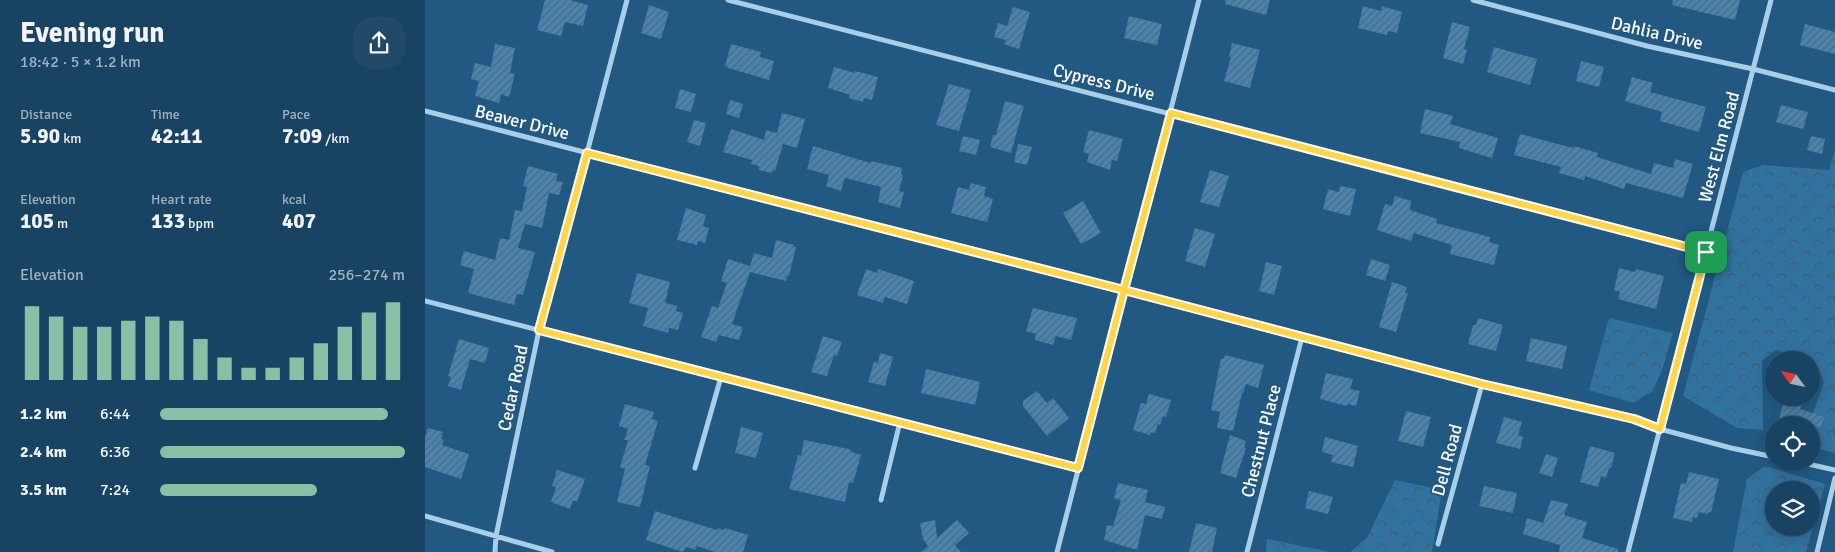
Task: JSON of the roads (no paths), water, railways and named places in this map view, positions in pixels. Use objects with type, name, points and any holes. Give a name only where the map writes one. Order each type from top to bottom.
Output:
[{"type":"street","name":"Cedar Road","points":[[495,552],[496,536],[539,330],[627,0]]},
{"type":"street","name":"Cypress Drive","points":[[728,0],[1706,252]]},
{"type":"street","points":[[1057,552],[1199,0]]},
{"type":"street","name":"Dahlia Drive","points":[[1473,0],[1647,46],[1753,69],[1835,90]]},
{"type":"street","name":"West Elm Road","points":[[1628,552],[1771,0]]},
{"type":"street","name":"Beaver Drive","points":[[425,111],[1482,384],[1634,419],[1660,429],[1765,455]]},
{"type":"street","points":[[425,301],[1078,468]]},
{"type":"street","name":"Chestnut Place","points":[[1247,552],[1302,337]]},
{"type":"street","points":[[695,468],[721,377]]},
{"type":"street","name":"Dell Road","points":[[1438,544],[1482,384]]},
{"type":"street","points":[[881,500],[900,422]]},
{"type":"street","points":[[1820,467],[1835,470]]},
{"type":"street","points":[[1817,552],[1835,478]]},
{"type":"street","points":[[425,516],[552,552]]}]
